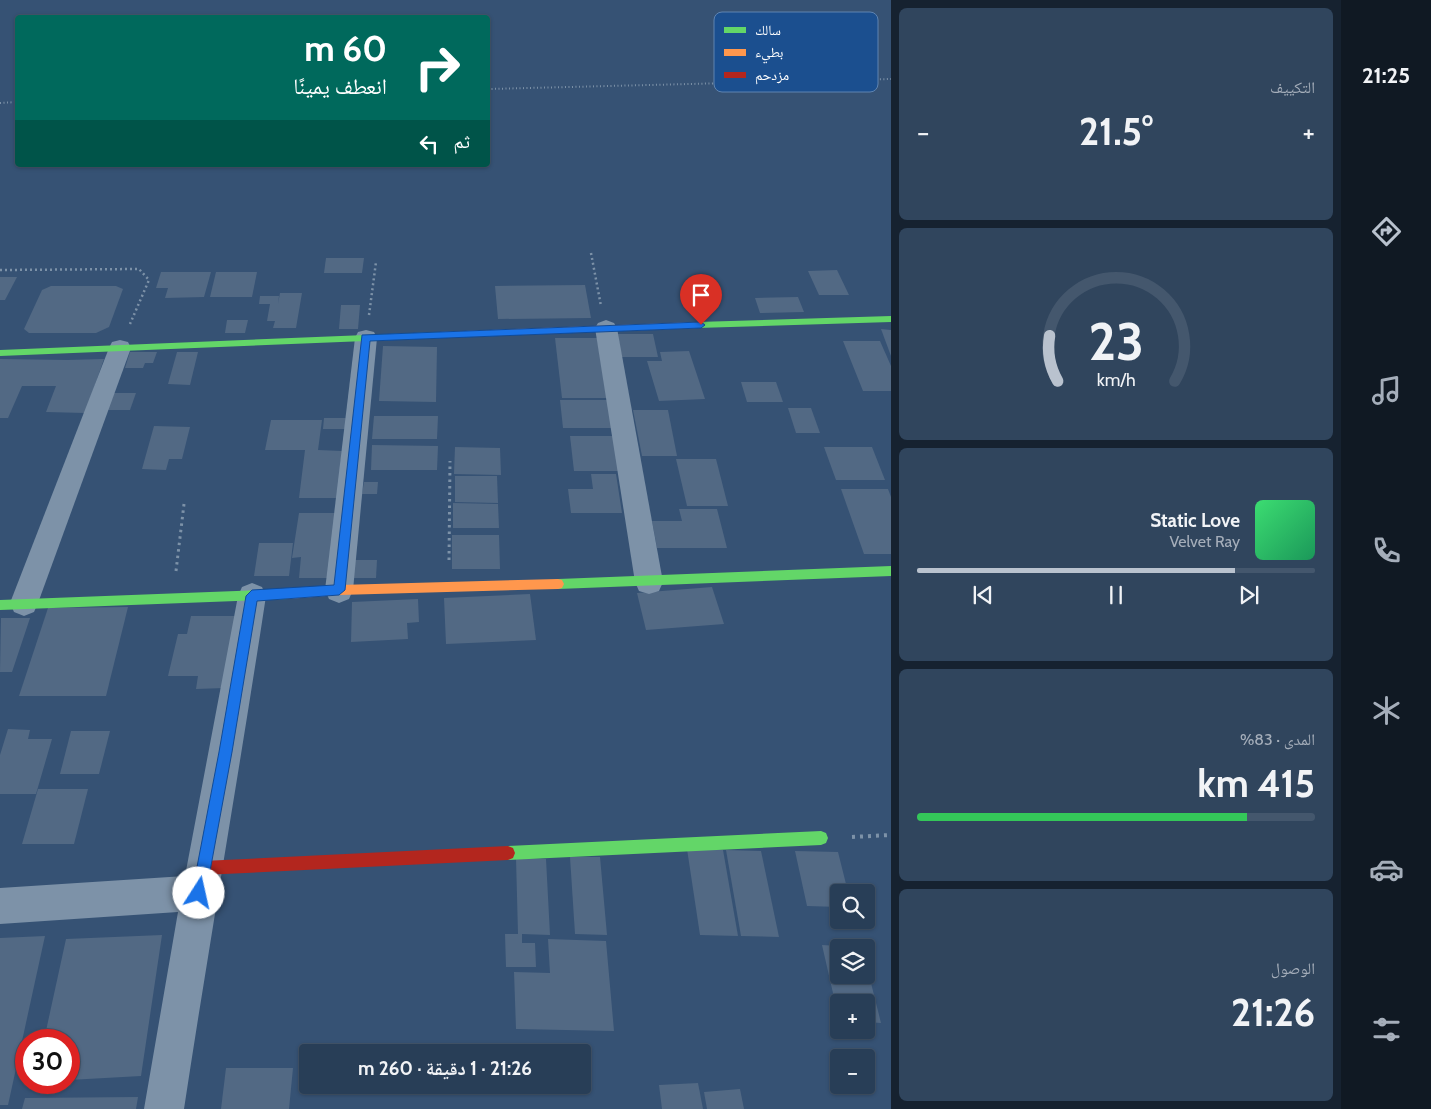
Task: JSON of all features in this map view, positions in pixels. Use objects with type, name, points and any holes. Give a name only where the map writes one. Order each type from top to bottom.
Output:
[{"type":"street","points":[[0,353],[606,328],[891,319]]},
{"type":"street","points":[[606,328],[648,582]]},
{"type":"street","points":[[339,590],[366,338]]},
{"type":"street","points":[[120,348],[12,604],[252,596],[339,590],[648,582],[891,571]]},
{"type":"street","points":[[164,1109],[201,880],[226,752],[252,596]]},
{"type":"street","points":[[0,906],[201,880],[821,838]]},
{"type":"path","points":[[878,79],[891,79]]},
{"type":"path","points":[[490,90],[714,84]]},
{"type":"path","points":[[0,103],[15,102]]},
{"type":"path","points":[[591,253],[606,328]]},
{"type":"path","points":[[366,338],[376,262]]},
{"type":"path","points":[[0,270],[139,268],[149,280],[120,348]]},
{"type":"path","points":[[448,587],[450,461]]},
{"type":"path","points":[[173,598],[184,504]]},
{"type":"path","points":[[821,838],[891,835]]},
{"type":"building","points":[[326,258],[364,258],[362,273],[324,273]]},
{"type":"building","points":[[837,270],[849,295],[819,295],[808,271]]},
{"type":"building","points":[[161,272],[211,272],[204,297],[165,298],[168,288],[156,288]]},
{"type":"building","points":[[216,272],[257,272],[252,297],[210,297]]},
{"type":"building","points":[[0,277],[17,277],[5,300],[0,300]]},
{"type":"building","points":[[585,285],[591,318],[498,319],[495,286]]},
{"type":"building","points":[[51,286],[116,286],[123,289],[109,327],[96,333],[29,333],[24,329],[42,290]]},
{"type":"building","points":[[280,293],[302,293],[296,328],[273,328],[275,321],[267,321],[270,304],[259,304],[260,296],[279,296],[278,304]]},
{"type":"building","points":[[798,297],[804,312],[760,313],[755,298]]},
{"type":"building","points":[[341,305],[360,305],[358,329],[339,329]]},
{"type":"building","points":[[227,320],[248,320],[245,333],[225,333]]},
{"type":"building","points":[[881,329],[891,330],[891,356]]},
{"type":"building","points":[[616,334],[653,334],[658,357],[620,357]]},
{"type":"building","points":[[555,338],[597,338],[607,398],[562,398]]},
{"type":"building","points":[[843,341],[880,341],[891,366],[891,391],[863,391]]},
{"type":"building","points":[[383,346],[437,347],[436,402],[379,401]]},
{"type":"building","points":[[689,351],[705,399],[659,401],[647,361],[662,361],[660,352]]},
{"type":"building","points":[[130,352],[157,352],[153,363],[145,363],[143,368],[125,368]]},
{"type":"building","points":[[177,352],[198,352],[190,385],[168,384]]},
{"type":"building","points":[[0,359],[104,359],[85,413],[46,412],[56,386],[22,386],[8,418],[0,418]]},
{"type":"building","points":[[741,382],[776,382],[783,402],[747,402]]},
{"type":"building","points":[[112,393],[136,393],[130,410],[106,410]]},
{"type":"building","points":[[560,400],[609,400],[613,428],[563,428]]},
{"type":"building","points":[[788,408],[811,408],[820,433],[796,433]]},
{"type":"building","points":[[633,410],[668,410],[677,456],[642,456]]},
{"type":"building","points":[[374,416],[438,416],[437,439],[372,439]]},
{"type":"building","points":[[324,418],[347,418],[346,429],[323,429]]},
{"type":"building","points":[[271,420],[322,420],[318,450],[342,451],[337,498],[299,498],[305,450],[265,450]]},
{"type":"building","points":[[154,426],[190,427],[182,459],[169,459],[166,470],[142,469]]},
{"type":"building","points":[[570,436],[614,436],[619,471],[574,471]]},
{"type":"building","points":[[372,445],[438,446],[437,470],[371,470]]},
{"type":"building","points":[[455,447],[500,448],[501,475],[454,474]]},
{"type":"building","points":[[824,447],[872,447],[885,480],[836,480]]},
{"type":"building","points":[[676,459],[716,459],[728,506],[687,506]]},
{"type":"building","points":[[591,474],[616,474],[622,513],[571,513],[568,489],[593,489]]},
{"type":"building","points":[[455,476],[497,476],[498,503],[455,502]]},
{"type":"building","points":[[364,482],[378,482],[377,494],[362,494]]},
{"type":"building","points":[[841,489],[888,489],[891,497],[891,554],[864,554]]},
{"type":"building","points":[[453,503],[498,504],[499,528],[453,528]]},
{"type":"building","points":[[679,509],[717,509],[727,548],[657,548],[652,521],[682,521]]},
{"type":"building","points":[[299,513],[336,513],[328,578],[299,578],[301,557],[292,558]]},
{"type":"building","points":[[452,535],[499,535],[500,569],[452,569]]},
{"type":"building","points":[[259,543],[293,543],[289,576],[254,576]]},
{"type":"building","points":[[355,560],[377,560],[376,578],[353,578]]},
{"type":"building","points":[[712,587],[724,624],[646,630],[637,593]]},
{"type":"building","points":[[530,594],[536,640],[446,644],[444,598]]},
{"type":"building","points":[[418,599],[419,622],[407,623],[408,639],[351,642],[352,602]]},
{"type":"building","points":[[128,607],[106,696],[19,696],[48,608]]},
{"type":"building","points":[[191,616],[236,616],[224,688],[196,689],[198,676],[168,676],[178,634],[187,634]]},
{"type":"building","points":[[1,618],[30,618],[12,672],[0,672]]},
{"type":"building","points":[[8,729],[30,730],[28,739],[52,739],[36,794],[0,794],[0,755]]},
{"type":"building","points":[[71,731],[110,731],[99,774],[60,774]]},
{"type":"building","points":[[38,789],[88,789],[74,844],[22,844]]},
{"type":"building","points":[[687,849],[723,850],[738,936],[700,935]]},
{"type":"building","points":[[726,850],[761,851],[779,937],[741,936]]},
{"type":"building","points":[[795,851],[838,852],[846,884],[830,884],[830,907],[807,906]]},
{"type":"building","points":[[570,857],[600,857],[607,935],[575,934]]},
{"type":"building","points":[[516,858],[546,859],[550,935],[522,934],[522,943],[535,943],[536,967],[506,967],[505,934],[518,934]]},
{"type":"building","points":[[162,935],[141,1076],[80,1079],[80,1029],[46,1029],[66,939]]},
{"type":"building","points":[[45,936],[25,1029],[15,1029],[15,1073],[8,1105],[0,1105],[0,938]]},
{"type":"building","points":[[548,939],[606,941],[614,1031],[516,1029],[514,972],[550,973]]},
{"type":"building","points":[[822,945],[830,945],[830,980]]},
{"type":"building","points":[[831,984],[871,984],[874,994],[833,994]]},
{"type":"building","points":[[875,999],[881,1023],[875,1023]]},
{"type":"building","points":[[226,1068],[293,1068],[289,1109],[221,1109]]},
{"type":"building","points":[[698,1083],[703,1109],[662,1109],[659,1085]]},
{"type":"building","points":[[740,1089],[744,1109],[707,1109],[704,1092]]},
{"type":"building","points":[[138,1097],[136,1109],[22,1109],[25,1098]]},
{"type":"traffic: fast","points":[[697,325],[891,319]]},
{"type":"traffic: fast","points":[[0,353],[440,335]]},
{"type":"traffic: fast","points":[[558,584],[891,571]]},
{"type":"traffic: fast","points":[[0,605],[288,594]]},
{"type":"traffic: fast","points":[[508,853],[821,838]]},
{"type":"traffic: slow","points":[[440,335],[697,325]]},
{"type":"traffic: slow","points":[[288,594],[339,590],[558,584]]},
{"type":"traffic: jam","points":[[203,868],[508,853]]},
{"type":"route","points":[[199,893],[226,752],[252,596],[339,590],[366,338],[701,325]]}]
